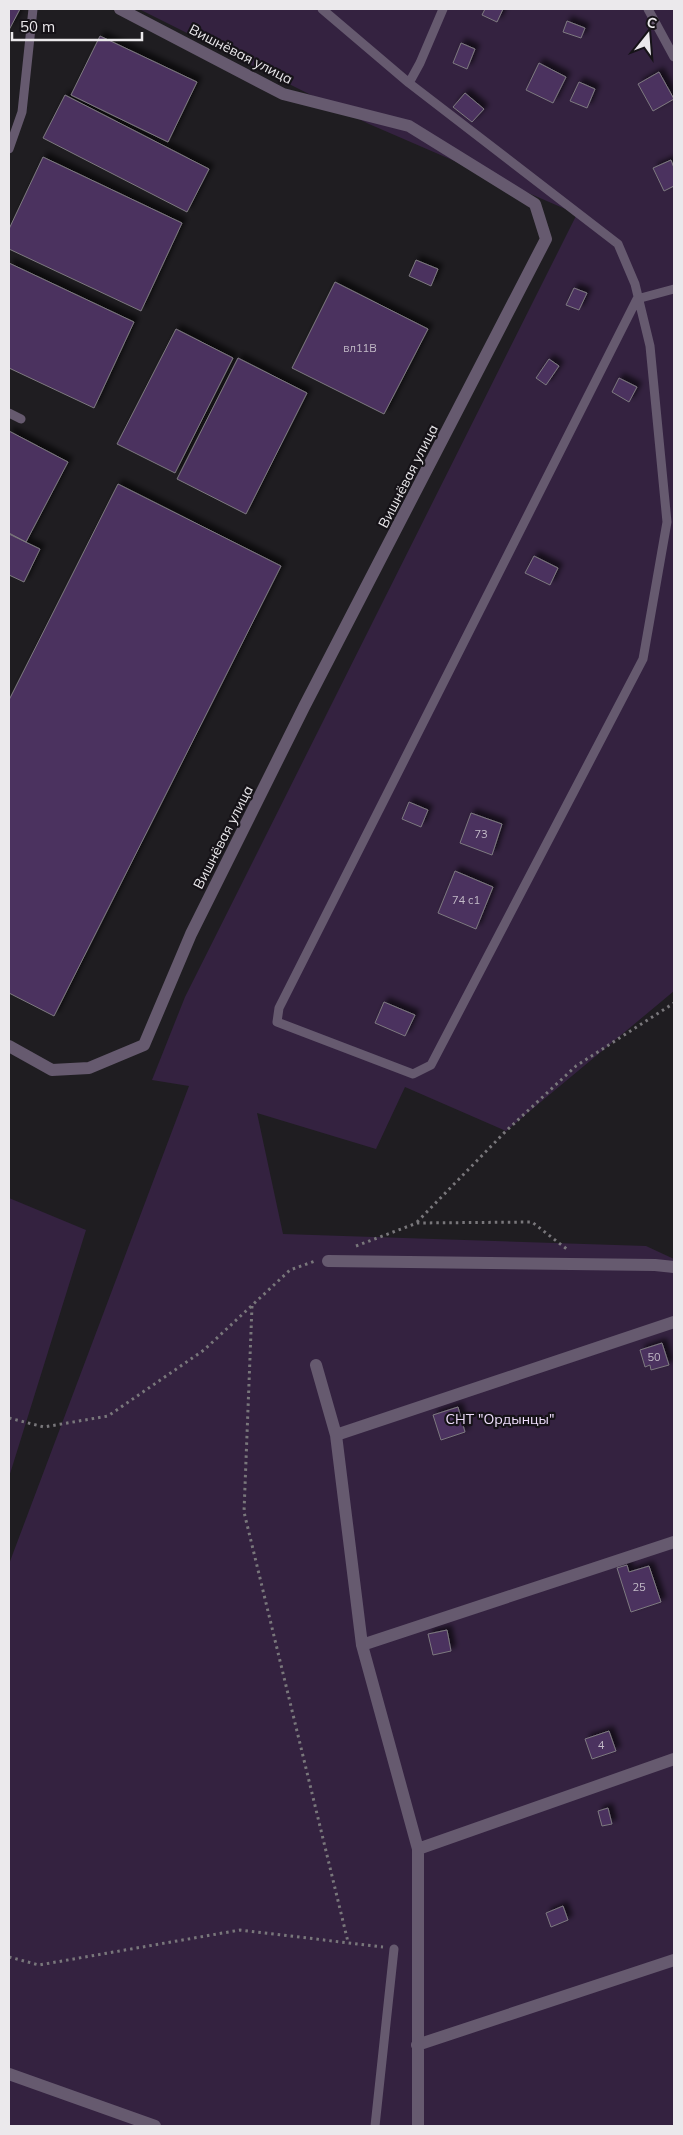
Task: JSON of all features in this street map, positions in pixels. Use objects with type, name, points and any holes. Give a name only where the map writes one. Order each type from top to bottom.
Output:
[{"type":"street","name":"Вишнёвая улица","points":[[9,1046],[52,1070],[89,1068],[144,1045],[191,934],[304,707],[546,239],[534,204],[409,126],[282,94],[120,9]]},
{"type":"street","points":[[323,1261],[655,1265],[674,1267]]},
{"type":"street","points":[[336,1434],[674,1322]]},
{"type":"street","points":[[316,1364],[336,1434],[362,1645],[418,1849],[418,2126]]},
{"type":"street","points":[[362,1645],[674,1542]]},
{"type":"street","points":[[418,1849],[674,1759]]},
{"type":"street","points":[[417,2045],[674,1960]]},
{"type":"street","points":[[9,2074],[155,2126]]},
{"type":"lane","points":[[9,149],[22,112],[33,9]]},
{"type":"lane","points":[[322,9],[409,83],[618,244],[635,284],[637,300],[650,346],[667,522],[643,659],[431,1065],[413,1074],[277,1022],[279,1008],[637,300],[674,289]]},
{"type":"lane","points":[[409,83],[420,63],[443,9]]},
{"type":"lane","points":[[648,9],[674,57]]},
{"type":"lane","points":[[9,413],[21,419]]},
{"type":"lane","points":[[375,2126],[394,1949]]},
{"type":"path","points":[[417,1223],[506,1131],[576,1066],[674,1003]]},
{"type":"path","points":[[354,1246],[417,1223],[532,1222],[574,1254]]},
{"type":"path","points":[[9,1418],[44,1427],[108,1416],[204,1350],[290,1270],[323,1261]]},
{"type":"path","points":[[252,1306],[244,1512],[348,1942]]},
{"type":"path","points":[[9,1957],[39,1965],[240,1930],[394,1949]]},
{"type":"green space","name":"СНТ \"Ордынцы\"","points":[[139,9],[674,9],[674,991],[506,1131],[405,1087],[376,1149],[257,1113],[283,1234],[646,1246],[674,1259],[674,2126],[9,2126],[9,1564],[189,1086],[152,1080],[185,997],[577,214],[369,124]]},
{"type":"green space","points":[[9,1198],[86,1230],[9,1477]]},
{"type":"building","points":[[9,9],[20,9],[9,30]]},
{"type":"building","points":[[485,9],[503,9],[497,22],[482,15]]},
{"type":"building","points":[[567,21],[585,28],[581,38],[563,32]]},
{"type":"building","points":[[100,36],[197,82],[168,142],[71,95]]},
{"type":"building","points":[[461,43],[475,49],[467,69],[453,63]]},
{"type":"building","points":[[539,63],[566,77],[553,103],[526,90]]},
{"type":"building","points":[[659,72],[674,99],[653,111],[638,84]]},
{"type":"building","points":[[579,82],[595,89],[587,108],[570,101]]},
{"type":"building","points":[[465,93],[484,109],[472,122],[453,107]]},
{"type":"building","points":[[65,95],[209,169],[187,212],[43,138]]},
{"type":"building","points":[[43,157],[182,223],[141,311],[9,249],[9,229]]},
{"type":"building","points":[[671,160],[674,168],[674,186],[664,191],[653,168]]},
{"type":"building","points":[[416,260],[438,269],[431,286],[409,276]]},
{"type":"building","points":[[9,263],[134,322],[94,408],[9,368]]},
{"type":"building","points":[[335,282],[428,329],[384,414],[292,368]]},
{"type":"building","points":[[574,288],[587,293],[579,310],[566,305]]},
{"type":"building","points":[[176,329],[233,358],[175,473],[117,444]]},
{"type":"building","points":[[238,358],[307,393],[246,514],[177,479]]},
{"type":"building","points":[[549,359],[559,366],[546,385],[536,378]]},
{"type":"building","points":[[619,378],[637,387],[629,402],[612,392]]},
{"type":"building","points":[[9,431],[68,462],[26,542],[9,533]]},
{"type":"building","points":[[118,484],[281,566],[54,1016],[9,993],[9,700]]},
{"type":"building","points":[[9,534],[40,549],[24,582],[9,575]]},
{"type":"building","points":[[534,556],[558,568],[550,585],[525,573]]},
{"type":"building","points":[[409,802],[428,810],[421,827],[402,819]]},
{"type":"building","points":[[471,813],[502,824],[492,855],[460,843]]},
{"type":"building","points":[[455,871],[493,887],[476,929],[438,913]]},
{"type":"building","points":[[384,1002],[415,1015],[405,1036],[375,1023]]},
{"type":"building","points":[[662,1343],[669,1365],[651,1370],[650,1365],[645,1367],[640,1350]]},
{"type":"building","points":[[458,1407],[465,1432],[441,1440],[433,1415]]},
{"type":"building","points":[[627,1565],[629,1572],[649,1566],[661,1602],[631,1612],[617,1568]]},
{"type":"building","points":[[447,1630],[451,1651],[433,1655],[428,1634]]},
{"type":"building","points":[[609,1731],[616,1751],[592,1759],[585,1739]]},
{"type":"building","points":[[608,1808],[612,1824],[602,1826],[598,1811]]},
{"type":"building","points":[[563,1906],[568,1920],[551,1927],[546,1913]]}]
